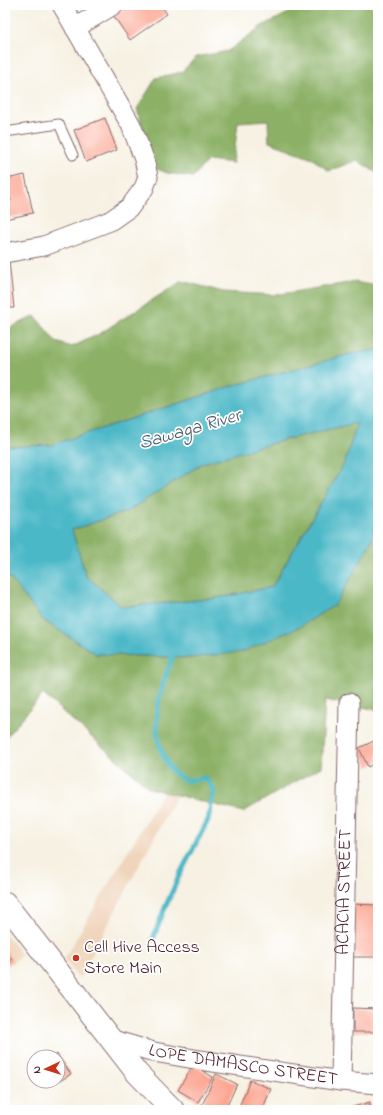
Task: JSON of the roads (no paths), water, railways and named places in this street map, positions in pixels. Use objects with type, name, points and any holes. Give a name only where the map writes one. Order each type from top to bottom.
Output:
[{"type":"main road","points":[[5,904],[141,1078],[173,1110]]},
{"type":"street","points":[[5,253],[44,246],[110,221],[130,208],[144,188],[148,177],[144,159],[131,125],[62,5]]},
{"type":"street","points":[[75,28],[113,5]]},
{"type":"street","name":"ACACIA STREET","points":[[341,1081],[349,704]]},
{"type":"street","name":"LOPE DAMASCO STREET","points":[[110,1039],[154,1052],[200,1060],[341,1081],[378,1084]]},
{"type":"lane","points":[[5,132],[59,124],[73,155]]},
{"type":"water","name":"Sawaga River","points":[[378,350],[378,525],[368,548],[335,605],[299,627],[242,652],[190,658],[96,654],[43,620],[5,572],[5,447],[51,445],[232,386],[350,354]],"holes":[[[357,423],[345,462],[272,587],[218,598],[122,607],[86,576],[72,530],[128,511],[203,463],[287,439]]]},
{"type":"waterway","points":[[153,939],[180,874],[208,820],[214,790],[205,778],[193,780],[182,779],[171,769],[160,745],[157,732],[158,705],[165,678],[175,651]]},
{"type":"place","name":"Cell Hive Access Store Main","points":[[76,958]]}]
